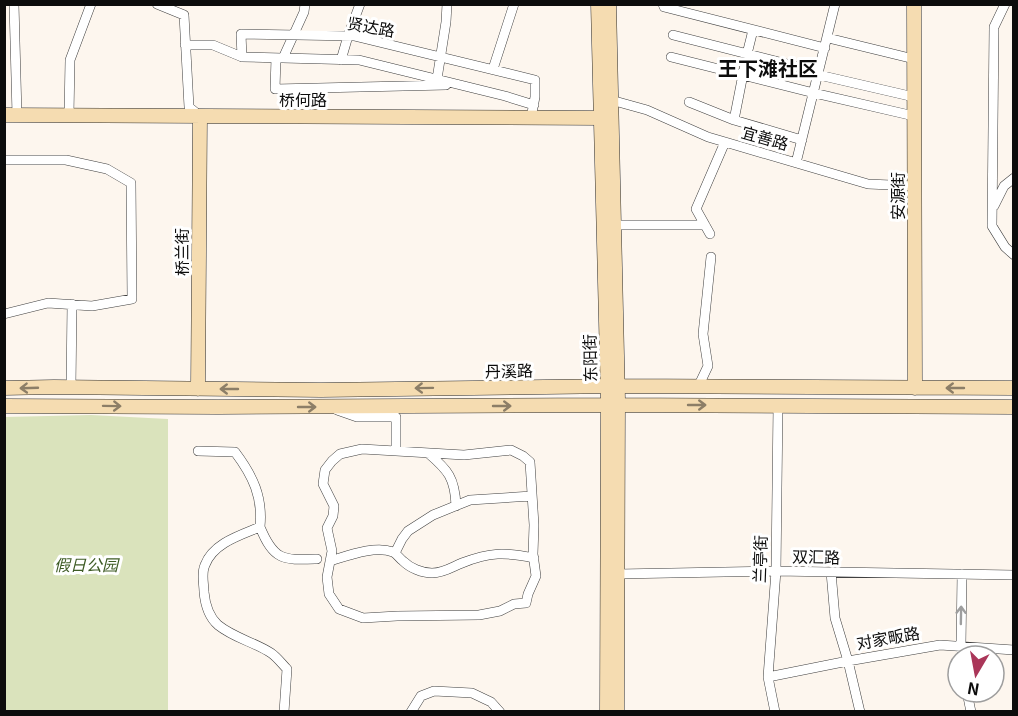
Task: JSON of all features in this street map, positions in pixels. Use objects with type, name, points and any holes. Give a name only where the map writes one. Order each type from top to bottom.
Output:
[{"type":"main road","name":"东阳街","points":[[598,4],[613,386]]},
{"type":"main road","name":"东阳街","points":[[607,711],[614,225],[609,4]]},
{"type":"main road","name":"安源街","points":[[914,4],[915,388]]},
{"type":"main road","name":"桥何路","points":[[11,115],[200,116],[532,111],[601,118]]},
{"type":"main road","name":"桥兰街","points":[[198,389],[200,116]]},
{"type":"main road","name":"丹溪路","points":[[4,388],[321,390],[613,386],[1014,388]]},
{"type":"main road","name":"东阳街","points":[[613,405],[618,574],[617,711]]},
{"type":"main road","name":"丹溪路","points":[[4,406],[1014,407]]},
{"type":"street","points":[[11,115],[14,4]]},
{"type":"street","points":[[69,115],[70,60],[91,4]]},
{"type":"street","points":[[157,4],[184,15],[189,107],[200,116]]},
{"type":"street","points":[[305,4],[304,12],[293,35],[279,58],[276,89],[459,85]]},
{"type":"street","points":[[341,60],[360,4]]},
{"type":"street","points":[[437,80],[447,4]]},
{"type":"street","points":[[493,69],[514,4]]},
{"type":"street","points":[[663,4],[664,7],[753,30],[914,59]]},
{"type":"street","points":[[796,163],[835,4]]},
{"type":"street","points":[[1005,4],[994,27],[993,226],[1005,247],[1014,255]]},
{"type":"street","points":[[734,120],[753,30]]},
{"type":"street","name":"贤达路","points":[[242,57],[241,34],[354,36],[535,80],[532,111]]},
{"type":"street","points":[[673,35],[914,97]]},
{"type":"street","points":[[186,45],[213,45],[242,57],[359,60],[505,96],[532,111]]},
{"type":"street","points":[[671,57],[914,116]]},
{"type":"street","name":"宜善路","points":[[611,100],[647,110],[708,137],[868,184],[914,186]]},
{"type":"street","points":[[689,102],[734,120],[802,140]]},
{"type":"street","points":[[710,234],[696,209],[725,142]]},
{"type":"street","points":[[4,160],[66,160],[107,169],[131,183],[132,299],[92,306],[48,303],[4,314]]},
{"type":"street","points":[[993,208],[1004,186],[1014,178]]},
{"type":"street","points":[[614,225],[705,225]]},
{"type":"street","points":[[698,387],[708,366],[703,334],[711,257]]},
{"type":"street","points":[[71,387],[72,304]]},
{"type":"street","name":"兰亭街","points":[[775,711],[768,677],[776,571],[778,406]]},
{"type":"street","points":[[329,407],[357,417],[396,417],[396,451]]},
{"type":"street","points":[[362,449],[426,452],[464,454],[511,450],[524,456],[530,462],[536,576],[526,603],[514,604],[500,611],[479,615],[363,618],[339,609],[329,594],[327,577],[332,552],[327,528],[333,516],[334,506],[323,484],[325,470],[340,454],[362,449]]},
{"type":"street","points":[[198,451],[235,452],[247,467],[257,489],[261,513],[260,527],[268,545],[282,558],[316,559]]},
{"type":"street","points":[[426,452],[446,469],[456,493],[456,506]]},
{"type":"street","points":[[395,553],[408,531],[433,515],[470,500],[532,496]]},
{"type":"street","points":[[260,527],[230,539],[212,553],[204,566],[205,599],[216,623],[231,634],[271,654],[287,669],[284,711]]},
{"type":"street","points":[[330,561],[356,553],[384,550],[395,553],[404,562],[423,573],[433,573],[444,572],[483,555],[503,554],[534,558]]},
{"type":"street","name":"双汇路","points":[[618,574],[776,571],[1014,575]]},
{"type":"street","points":[[831,572],[835,618],[849,661],[860,711]]},
{"type":"street","points":[[962,574],[962,644]]},
{"type":"street","name":"对家畈路","points":[[768,677],[940,645],[946,647]]},
{"type":"street","points":[[411,711],[421,696],[434,691],[472,693],[491,702],[500,711]]},
{"type":"green space","name":"假日公园","points":[[91,415],[168,419],[168,711],[5,711],[5,417]]},
{"type":"district","name":"王下滩社区","points":[[768,69]]}]
